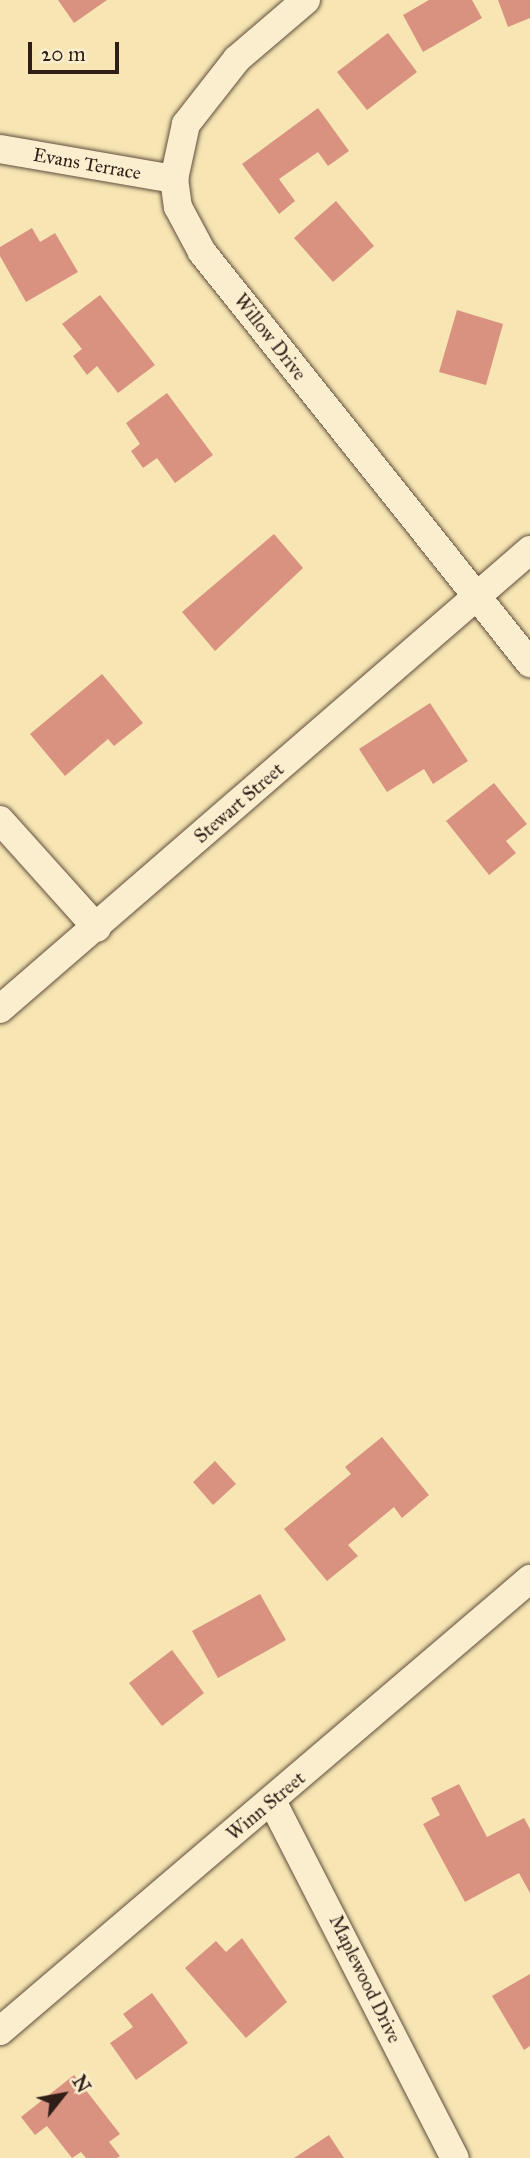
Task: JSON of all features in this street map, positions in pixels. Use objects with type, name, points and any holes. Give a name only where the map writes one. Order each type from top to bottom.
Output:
[{"type":"street","name":"Willow Drive","points":[[306,0],[206,93],[186,124],[174,180],[183,223],[202,252],[530,663]]},
{"type":"street","name":"Evans Terrace","points":[[0,149],[174,180]]},
{"type":"street","name":"Stewart Street","points":[[0,1009],[97,928],[530,550]]},
{"type":"street","points":[[0,820],[97,928]]},
{"type":"street","name":"Winn Street","points":[[0,2031],[530,1579]]},
{"type":"street","name":"Maplewood Drive","points":[[272,1801],[343,1931],[455,2158]]},
{"type":"building","points":[[58,0],[107,0],[74,23]]},
{"type":"building","points":[[429,0],[472,0],[482,18],[423,52],[403,15]]},
{"type":"building","points":[[498,0],[530,0],[530,18],[508,27]]},
{"type":"building","points":[[388,33],[417,72],[367,110],[337,72]]},
{"type":"building","points":[[318,108],[349,151],[328,166],[318,152],[279,179],[295,201],[279,214],[242,164]]},
{"type":"building","points":[[336,201],[374,246],[333,282],[294,238]]},
{"type":"building","points":[[32,228],[40,242],[55,233],[78,272],[26,302],[0,256],[0,247]]},
{"type":"building","points":[[100,295],[155,365],[118,393],[97,366],[87,375],[73,356],[82,349],[62,324]]},
{"type":"building","points":[[457,310],[503,324],[486,385],[439,372]]},
{"type":"building","points":[[167,393],[213,455],[175,483],[157,458],[143,468],[131,451],[140,444],[126,423]]},
{"type":"building","points":[[274,534],[303,568],[215,651],[182,612]]},
{"type":"building","points":[[102,674],[143,723],[114,746],[108,739],[65,776],[30,734]]},
{"type":"building","points":[[430,703],[468,761],[433,784],[424,769],[387,792],[359,749]]},
{"type":"building","points":[[494,783],[527,824],[506,841],[516,853],[489,875],[446,821]]},
{"type":"building","points":[[382,1437],[429,1495],[402,1518],[394,1507],[348,1545],[358,1556],[327,1581],[284,1529],[351,1474],[345,1467]]},
{"type":"building","points":[[215,1461],[236,1484],[213,1505],[193,1482]]},
{"type":"building","points":[[260,1594],[286,1640],[218,1678],[192,1631]]},
{"type":"building","points":[[172,1650],[204,1693],[162,1726],[129,1683]]},
{"type":"building","points":[[459,1784],[487,1837],[524,1818],[530,1829],[530,1893],[519,1873],[465,1902],[423,1824],[440,1815],[431,1798]]},
{"type":"building","points":[[242,1938],[287,2002],[246,2038],[185,1968],[216,1941],[226,1952]]},
{"type":"building","points":[[530,1974],[530,2046],[524,2050],[492,1996]]},
{"type":"building","points":[[152,1993],[188,2043],[136,2080],[110,2043],[133,2027],[123,2014]]},
{"type":"building","points":[[74,2075],[120,2134],[109,2142],[120,2156],[117,2158],[86,2158],[81,2152],[72,2158],[47,2126],[35,2135],[21,2117]]},
{"type":"building","points":[[329,2135],[344,2158],[294,2158]]}]
